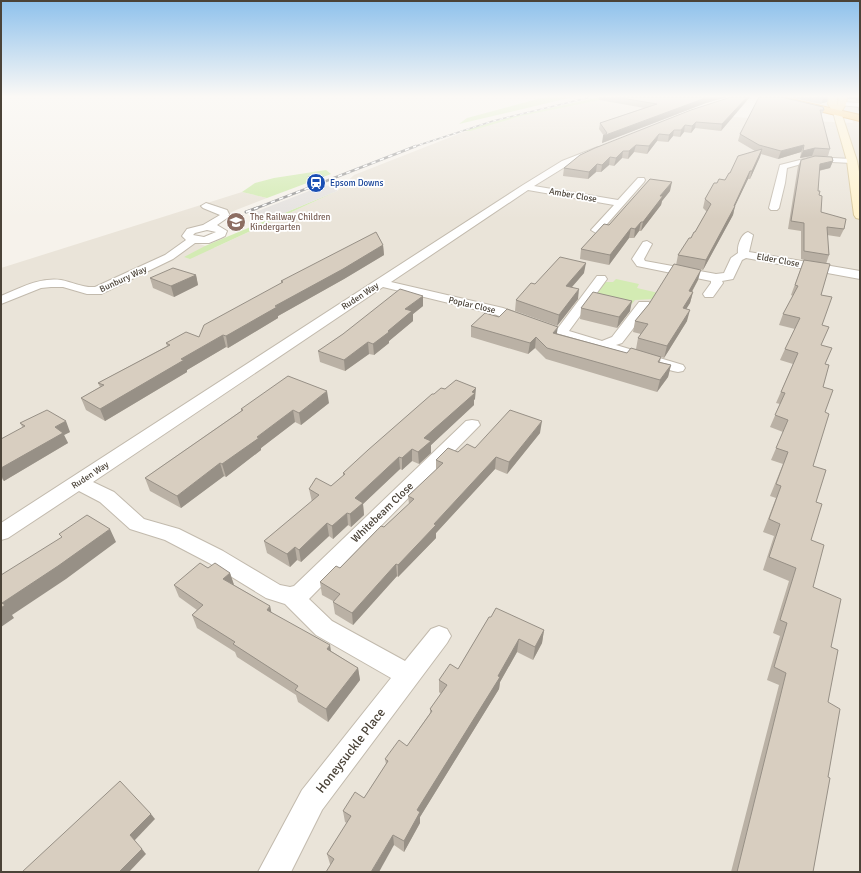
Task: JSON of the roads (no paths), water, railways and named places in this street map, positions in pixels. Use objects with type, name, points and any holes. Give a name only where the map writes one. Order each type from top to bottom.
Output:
[{"type":"main road","points":[[846,138],[852,161],[860,215]]},
{"type":"street","name":"Ruden Way","points":[[1,534],[526,187],[565,163],[609,144]]},
{"type":"street","points":[[774,208],[781,183],[783,167],[812,159],[852,161]]},
{"type":"street","points":[[596,230],[640,180]]},
{"type":"street","name":"Amber Close","points":[[526,187],[579,194],[619,203]]},
{"type":"street","points":[[206,206],[224,212],[225,216],[207,227]]},
{"type":"street","points":[[207,227],[220,229],[222,231],[221,234],[212,239],[193,240],[188,238],[188,233],[196,229],[207,227]]},
{"type":"street","name":"Elder Close","points":[[744,254],[743,249],[748,235]]},
{"type":"street","name":"Bunbury Way","points":[[1,300],[39,286],[52,283],[58,283],[84,291],[98,291],[169,257],[193,240]]},
{"type":"street","points":[[647,244],[638,259],[641,264],[716,278],[717,283],[709,294]]},
{"type":"street","name":"Elder Close","points":[[716,278],[730,276],[737,258],[744,254],[860,275]]},
{"type":"street","points":[[561,333],[601,279]]},
{"type":"street","name":"Poplar Close","points":[[381,283],[498,311],[543,328],[678,368]]},
{"type":"street","points":[[604,345],[617,340],[644,305]]},
{"type":"street","name":"Whitebeam Close","points":[[292,597],[302,592],[472,425]]},
{"type":"street","points":[[78,482],[107,497],[137,524],[172,534],[216,557],[274,592],[292,597],[324,628],[408,676]]},
{"type":"street","name":"Honeysuckle Place","points":[[274,872],[312,800],[439,636]]},
{"type":"railway","points":[[416,146],[441,138]]},
{"type":"railway","points":[[254,209],[416,146]]},
{"type":"railway","points":[[246,212],[257,208]]},
{"type":"place","name":"Epsom Downs","points":[[316,183]]},
{"type":"place","name":"The Railway Children Kindergarten","points":[[236,222]]}]
